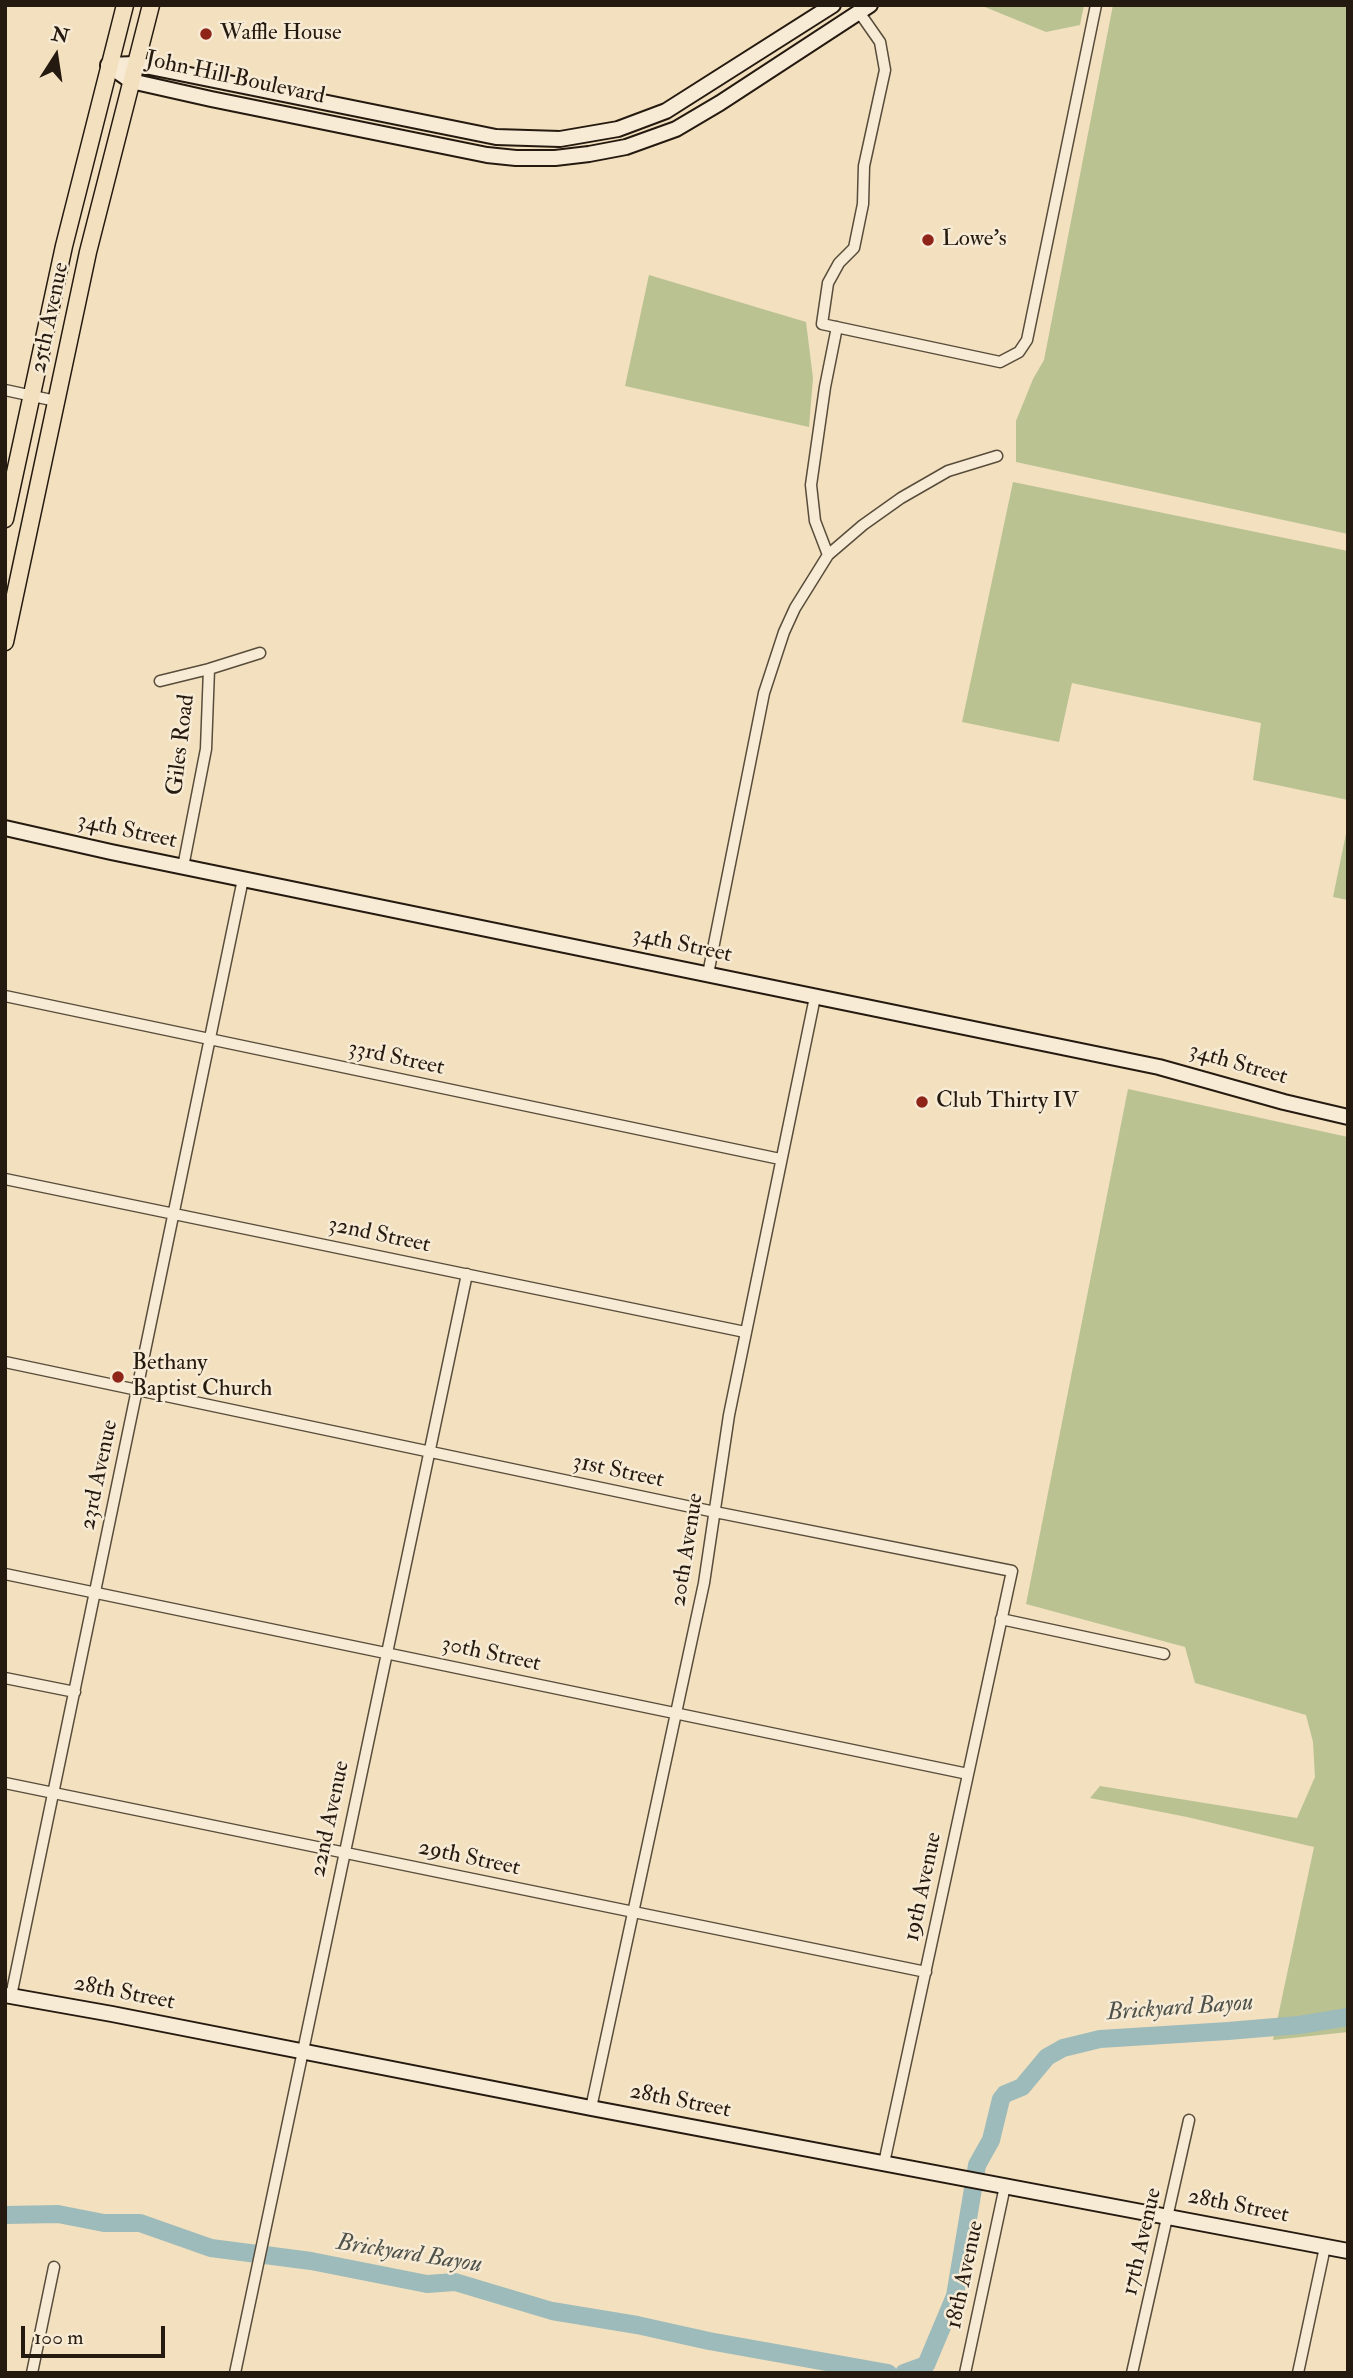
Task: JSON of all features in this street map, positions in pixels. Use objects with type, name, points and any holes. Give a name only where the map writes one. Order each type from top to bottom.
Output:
[{"type":"main road","name":"25th Avenue","points":[[5,519],[64,246],[125,5]]},
{"type":"main road","name":"25th Avenue","points":[[5,642],[88,252],[151,5]]},
{"type":"main road","points":[[64,246],[88,252]]},
{"type":"street","name":"John Hill Boulevard","points":[[108,65],[135,64],[496,137],[560,139],[618,129],[666,111],[834,5]]},
{"type":"street","points":[[865,9],[880,43],[885,70],[864,166],[863,204],[854,248],[839,263],[828,283],[822,324],[1000,362],[1018,352],[1027,340],[1096,5]]},
{"type":"street","name":"John Hill Boulevard","points":[[108,65],[131,81],[488,155],[555,158],[626,146],[676,130],[865,9]]},
{"type":"street","points":[[828,555],[815,521],[811,485],[837,327]]},
{"type":"street","points":[[5,390],[56,401]]},
{"type":"street","points":[[708,974],[764,693],[784,632],[795,608],[828,555],[863,526],[901,498],[948,471],[997,456]]},
{"type":"street","points":[[159,681],[260,653]]},
{"type":"street","name":"Giles Road","points":[[183,867],[206,749],[209,669]]},
{"type":"street","name":"34th Street","points":[[5,828],[1159,1067],[1348,1117]]},
{"type":"street","name":"23rd Avenue","points":[[8,1995],[54,1793],[243,879]]},
{"type":"street","name":"33rd Street","points":[[5,996],[780,1159]]},
{"type":"street","name":"20th Avenue","points":[[591,2108],[704,1584],[725,1440],[815,997]]},
{"type":"street","name":"32nd Street","points":[[5,1179],[746,1332]]},
{"type":"street","name":"22nd Avenue","points":[[235,2373],[467,1274]]},
{"type":"street","name":"31st Street","points":[[5,1362],[715,1512],[1012,1571],[1001,1619]]},
{"type":"street","name":"30th Street","points":[[5,1574],[968,1774]]},
{"type":"street","points":[[1001,1619],[1164,1654]]},
{"type":"street","name":"19th Avenue","points":[[884,2163],[1001,1619]]},
{"type":"street","points":[[5,1678],[75,1692]]},
{"type":"street","name":"29th Street","points":[[5,1783],[926,1972]]},
{"type":"street","name":"28th Street","points":[[8,1995],[1348,2251]]},
{"type":"street","name":"17th Avenue","points":[[1132,2373],[1189,2120]]},
{"type":"street","name":"18th Avenue","points":[[965,2373],[998,2185]]},
{"type":"street","points":[[1298,2373],[1325,2247]]},
{"type":"street","points":[[32,2373],[54,2267]]},
{"type":"green space","points":[[980,5],[1084,5],[1080,25],[1046,32]]},
{"type":"green space","points":[[1113,5],[1348,5],[1348,534],[1016,462],[1016,421],[1044,360]]},
{"type":"green space","points":[[649,275],[806,322],[813,378],[809,427],[625,386]]},
{"type":"green space","points":[[1013,482],[1348,551],[1348,800],[1253,780],[1261,723],[1072,683],[1059,742],[962,722]]},
{"type":"green space","points":[[1348,824],[1348,900],[1333,897]]},
{"type":"green space","points":[[1128,1089],[1348,1137],[1348,2032],[1273,2040],[1314,1847],[1187,1817],[1090,1798],[1100,1786],[1297,1818],[1315,1777],[1313,1742],[1306,1715],[1195,1683],[1185,1647],[1026,1604]]},
{"type":"waterway","name":"Brickyard Bayou","points":[[904,2373],[926,2365],[955,2296],[977,2165],[991,2140],[1001,2099],[1005,2094],[1022,2087],[1047,2057],[1063,2048],[1100,2039],[1299,2025],[1348,2017]]},
{"type":"waterway","name":"Brickyard Bayou","points":[[5,2215],[58,2214],[104,2223],[140,2223],[211,2248],[311,2261],[427,2284],[455,2282],[552,2311],[888,2373]]},
{"type":"place","name":"Waffle House","points":[[206,34]]},
{"type":"place","name":"Lowe's","points":[[928,240]]},
{"type":"place","name":"Club Thirty IV","points":[[922,1102]]},
{"type":"place","name":"Bethany Baptist Church","points":[[118,1377]]}]
